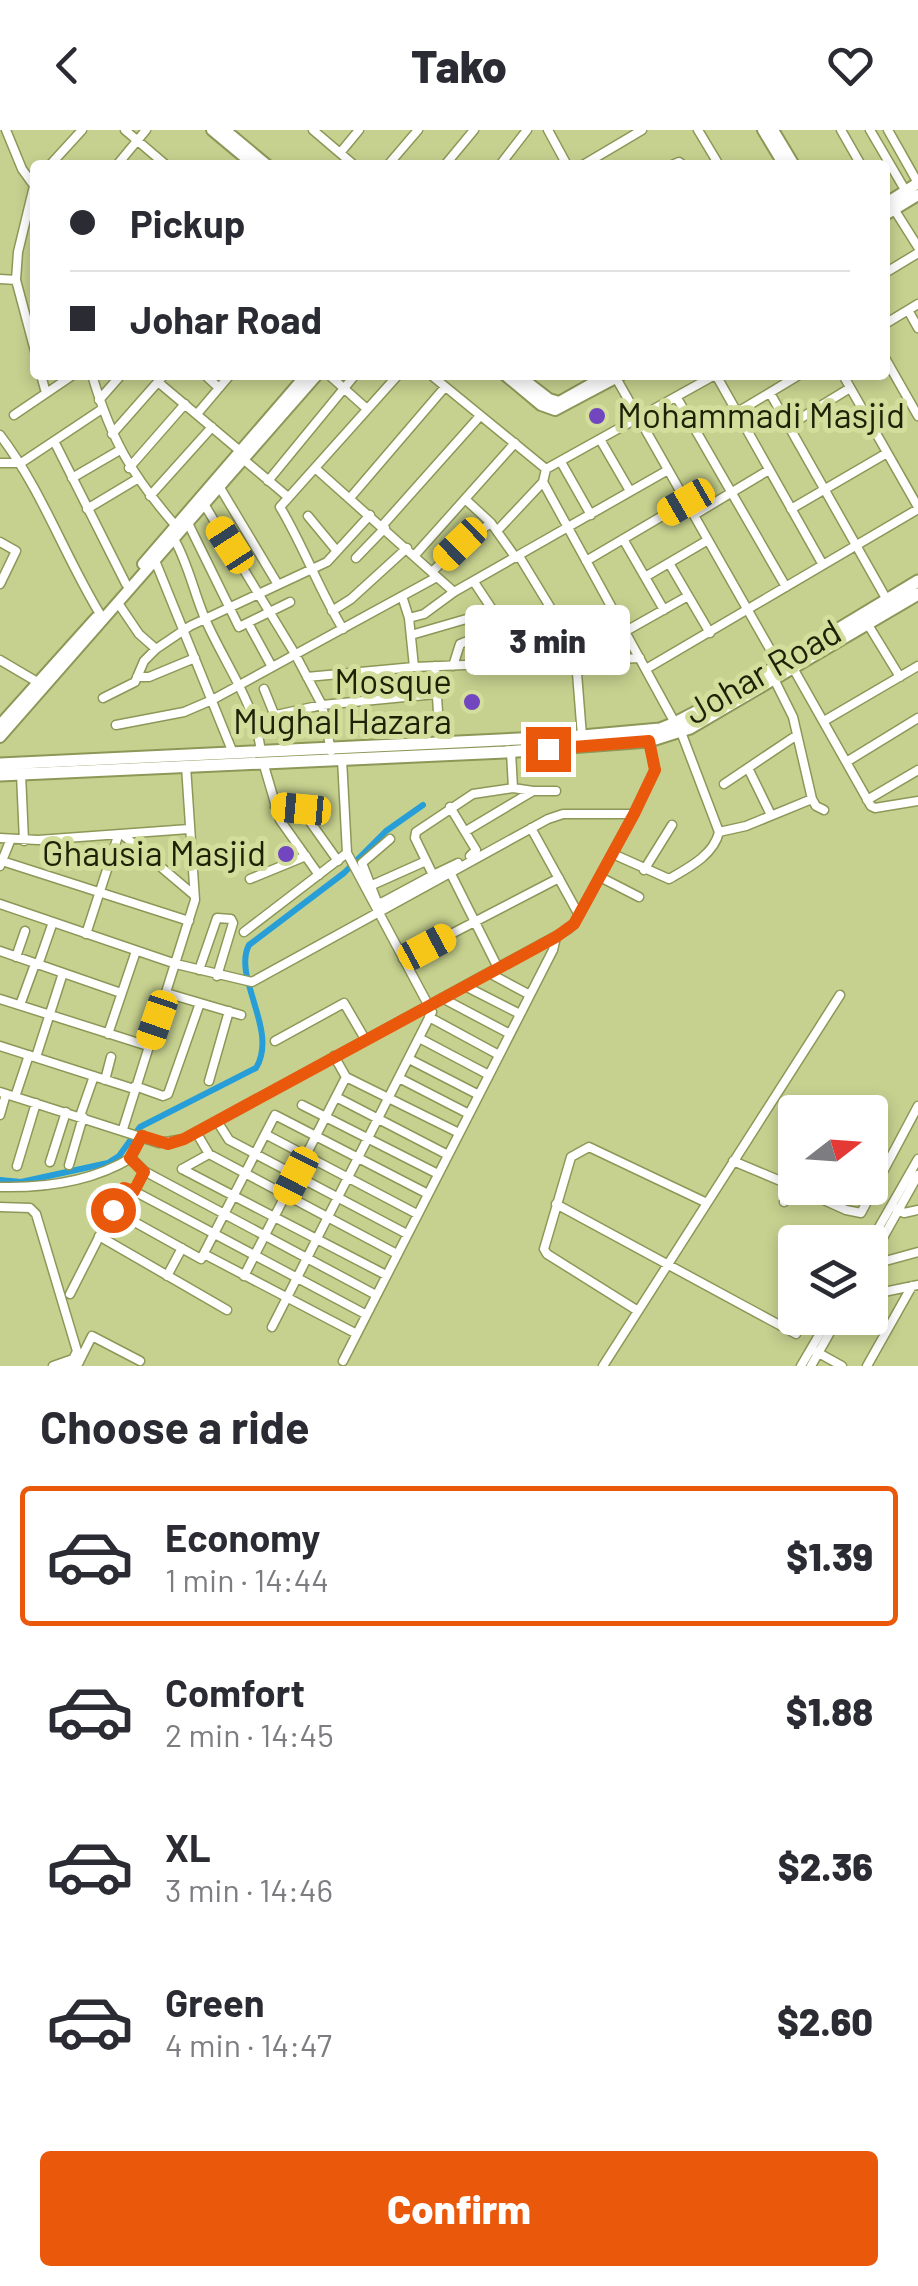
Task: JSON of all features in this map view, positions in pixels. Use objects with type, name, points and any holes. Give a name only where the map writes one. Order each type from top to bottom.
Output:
[{"type":"main road","name":"Johar Road","points":[[0,764],[233,754],[262,757],[286,751],[335,756],[440,743],[678,728],[918,581]]},
{"type":"main road","name":"Johar Road","points":[[8,775],[186,766],[262,757],[511,752],[649,741],[774,679],[918,594]]},
{"type":"street","points":[[17,130],[8,134],[30,177]]},
{"type":"street","points":[[66,130],[72,141]]},
{"type":"street","points":[[55,160],[82,130]]},
{"type":"street","points":[[125,130],[160,160]]},
{"type":"street","points":[[121,160],[146,130]]},
{"type":"street","points":[[212,130],[248,160]]},
{"type":"street","points":[[226,130],[261,160]]},
{"type":"street","points":[[313,130],[348,160]]},
{"type":"street","points":[[340,153],[359,130]]},
{"type":"street","points":[[392,160],[418,130]]},
{"type":"street","points":[[449,160],[474,130]]},
{"type":"street","points":[[560,130],[549,133],[565,160]]},
{"type":"street","points":[[591,160],[642,130]]},
{"type":"street","points":[[698,130],[716,160]]},
{"type":"street","points":[[763,130],[781,160]]},
{"type":"street","points":[[773,130],[791,160]]},
{"type":"street","points":[[841,130],[858,160]]},
{"type":"street","points":[[870,130],[889,160]]},
{"type":"street","points":[[888,130],[918,183],[911,195],[890,162]]},
{"type":"street","points":[[504,160],[523,132]]},
{"type":"street","points":[[508,155],[511,160]]},
{"type":"street","points":[[30,202],[16,280],[30,332]]},
{"type":"street","points":[[890,212],[918,250],[890,269]]},
{"type":"street","points":[[0,279],[16,280]]},
{"type":"street","points":[[890,321],[918,304]]},
{"type":"street","points":[[908,310],[918,328]]},
{"type":"street","points":[[890,367],[918,416]]},
{"type":"street","points":[[43,380],[46,393]]},
{"type":"street","points":[[14,415],[66,380]]},
{"type":"street","points":[[94,380],[112,434],[129,468],[150,496],[182,524],[210,568],[239,627],[290,602]]},
{"type":"street","points":[[0,463],[21,463],[54,441],[101,404],[118,380]]},
{"type":"street","points":[[112,434],[160,380]]},
{"type":"street","points":[[162,380],[288,497]]},
{"type":"street","points":[[211,380],[220,388]]},
{"type":"street","points":[[198,414],[226,380]]},
{"type":"street","points":[[0,736],[126,584],[174,540],[182,524],[219,486],[302,380]]},
{"type":"street","points":[[0,725],[118,603],[242,455],[312,380]]},
{"type":"street","points":[[334,380],[367,409]]},
{"type":"street","points":[[268,481],[351,380]]},
{"type":"street","points":[[343,629],[280,507],[393,380]]},
{"type":"street","points":[[437,380],[546,470]]},
{"type":"street","points":[[511,380],[541,405],[555,410],[608,380]]},
{"type":"street","points":[[524,380],[548,399],[560,402],[586,392]]},
{"type":"street","points":[[617,380],[778,665]]},
{"type":"street","points":[[116,725],[184,712],[212,700],[402,596],[434,574],[460,544],[494,527],[542,482],[546,470],[707,380]]},
{"type":"street","points":[[718,380],[823,565]]},
{"type":"street","points":[[736,413],[791,380]]},
{"type":"street","points":[[646,669],[918,508],[846,380]]},
{"type":"street","points":[[350,498],[445,387]]},
{"type":"street","points":[[788,426],[850,388]]},
{"type":"street","points":[[770,393],[887,600]]},
{"type":"street","points":[[676,398],[786,587]]},
{"type":"street","points":[[129,468],[185,404]]},
{"type":"street","points":[[356,558],[480,416]]},
{"type":"street","points":[[150,496],[212,426]]},
{"type":"street","points":[[0,435],[21,463],[100,614]]},
{"type":"street","points":[[601,440],[630,491]]},
{"type":"street","points":[[54,441],[126,584]]},
{"type":"street","points":[[415,556],[515,443]]},
{"type":"street","points":[[72,478],[120,450]]},
{"type":"street","points":[[791,509],[887,452]]},
{"type":"street","points":[[560,462],[590,514]]},
{"type":"street","points":[[316,468],[454,592]]},
{"type":"street","points":[[409,618],[424,614],[454,592],[668,470]]},
{"type":"street","points":[[694,515],[769,470]]},
{"type":"street","points":[[88,509],[137,479]]},
{"type":"street","points":[[542,482],[678,728],[718,832],[717,841],[704,856],[669,879],[614,854]]},
{"type":"street","points":[[219,486],[277,583]]},
{"type":"street","points":[[465,500],[518,557],[575,648],[582,736]]},
{"type":"street","points":[[586,561],[686,502]]},
{"type":"street","points":[[204,504],[322,705],[335,756],[351,860],[432,1012],[272,1327]]},
{"type":"street","points":[[102,698],[134,682],[156,649],[183,631],[326,562],[370,515]]},
{"type":"street","points":[[308,516],[336,550]]},
{"type":"street","points":[[623,539],[664,610]]},
{"type":"street","points":[[174,540],[206,620],[258,725],[275,807],[320,876]]},
{"type":"street","points":[[645,577],[708,540]]},
{"type":"street","points":[[0,542],[16,552],[0,584]]},
{"type":"street","points":[[332,611],[351,599],[406,548]]},
{"type":"street","points":[[153,558],[233,754]]},
{"type":"street","points":[[669,563],[710,632]]},
{"type":"street","points":[[190,575],[210,568]]},
{"type":"street","points":[[474,582],[527,662]]},
{"type":"street","points":[[402,596],[409,618],[414,667]]},
{"type":"street","points":[[626,631],[688,596]]},
{"type":"street","points":[[118,603],[139,634],[156,649]]},
{"type":"street","points":[[411,635],[494,612]]},
{"type":"street","points":[[868,623],[900,677]]},
{"type":"street","points":[[248,624],[272,667]]},
{"type":"street","points":[[453,666],[460,644],[504,627]]},
{"type":"street","points":[[137,676],[149,677],[195,658]]},
{"type":"street","points":[[307,676],[414,667],[640,658]]},
{"type":"street","points":[[0,660],[42,685]]},
{"type":"street","points":[[435,666],[440,743]]},
{"type":"street","points":[[824,721],[918,666]]},
{"type":"street","points":[[792,668],[875,808],[918,801]]},
{"type":"street","points":[[774,679],[797,734],[812,799],[824,810]]},
{"type":"street","points":[[264,689],[286,751]]},
{"type":"street","points":[[276,715],[322,705],[436,694]]},
{"type":"street","points":[[848,761],[918,718]]},
{"type":"street","points":[[724,784],[797,734]]},
{"type":"street","points":[[7,1094],[168,1144],[556,937],[574,924],[655,770],[649,741]]},
{"type":"street","points":[[511,752],[513,788]]},
{"type":"street","points":[[125,1129],[194,895],[186,766]]},
{"type":"street","points":[[748,768],[771,815]]},
{"type":"street","points":[[868,800],[918,770]]},
{"type":"street","points":[[8,775],[24,841]]},
{"type":"street","points":[[433,875],[415,838],[416,832],[450,807],[473,794],[513,788],[556,791]]},
{"type":"street","points":[[466,831],[533,791]]},
{"type":"street","points":[[718,832],[746,826],[812,799]]},
{"type":"street","points":[[275,807],[301,809],[338,861]]},
{"type":"street","points":[[390,838],[362,861],[370,886],[381,903],[476,853],[450,807]]},
{"type":"street","points":[[0,904],[176,964],[249,982],[563,814],[634,814]]},
{"type":"street","points":[[644,870],[672,825]]},
{"type":"street","points":[[531,828],[579,915]]},
{"type":"street","points":[[188,829],[5,840],[1,864],[189,921]]},
{"type":"street","points":[[86,934],[120,835]]},
{"type":"street","points":[[120,835],[194,895]]},
{"type":"street","points":[[250,880],[306,856]]},
{"type":"street","points":[[244,932],[338,861],[351,860]]},
{"type":"street","points":[[370,886],[426,861]]},
{"type":"street","points":[[450,872],[498,968]]},
{"type":"street","points":[[403,960],[558,878]]},
{"type":"street","points":[[600,878],[639,897]]},
{"type":"street","points":[[199,970],[216,918],[231,919],[217,976]]},
{"type":"street","points":[[20,1005],[53,922]]},
{"type":"street","points":[[16,957],[25,932]]},
{"type":"street","points":[[342,1361],[556,937]]},
{"type":"street","points":[[0,951],[121,993]]},
{"type":"street","points":[[108,1034],[136,951]]},
{"type":"street","points":[[0,1115],[7,1094],[33,1056],[64,973]]},
{"type":"street","points":[[489,973],[530,995]]},
{"type":"street","points":[[465,986],[520,1014]]},
{"type":"street","points":[[166,993],[241,1015]]},
{"type":"street","points":[[603,1366],[840,994]]},
{"type":"street","points":[[0,998],[148,1046]]},
{"type":"street","points":[[442,998],[510,1034]]},
{"type":"street","points":[[0,1046],[164,1096],[168,1094],[200,1003]]},
{"type":"street","points":[[275,1041],[344,1003],[365,1039]]},
{"type":"street","points":[[209,1081],[229,1011]]},
{"type":"street","points":[[429,1018],[499,1055]]},
{"type":"street","points":[[419,1038],[489,1075]]},
{"type":"street","points":[[334,1056],[346,1077],[459,1134]]},
{"type":"street","points":[[105,1080],[111,1058]]},
{"type":"street","points":[[409,1059],[479,1095]]},
{"type":"street","points":[[69,1164],[94,1076]]},
{"type":"street","points":[[244,1276],[346,1077]]},
{"type":"street","points":[[399,1078],[469,1114]]},
{"type":"street","points":[[336,1097],[448,1155]]},
{"type":"street","points":[[17,1166],[36,1103]]},
{"type":"street","points":[[302,1106],[438,1174]]},
{"type":"street","points":[[888,1161],[918,1106]]},
{"type":"street","points":[[50,1162],[66,1112]]},
{"type":"street","points":[[113,1210],[202,1259],[275,1115],[428,1194]]},
{"type":"street","points":[[217,1120],[230,1140],[407,1234]]},
{"type":"street","points":[[196,1132],[209,1154],[397,1254]]},
{"type":"street","points":[[265,1134],[418,1214]]},
{"type":"street","points":[[0,1186],[77,1179],[116,1167],[130,1158],[140,1135]]},
{"type":"street","points":[[638,1310],[545,1252],[544,1244],[571,1157],[589,1147],[706,1204]]},
{"type":"street","points":[[209,1154],[182,1169],[386,1275]]},
{"type":"street","points":[[130,1158],[144,1172],[376,1294]]},
{"type":"street","points":[[886,1225],[918,1159]]},
{"type":"street","points":[[733,1161],[778,1178]]},
{"type":"street","points":[[134,1191],[144,1172]]},
{"type":"street","points":[[883,1225],[918,1175]]},
{"type":"street","points":[[70,1294],[124,1188],[365,1314]]},
{"type":"street","points":[[556,1204],[778,1324]]},
{"type":"street","points":[[836,1205],[860,1213],[864,1205]]},
{"type":"street","points":[[0,1207],[30,1208],[36,1214],[77,1350],[73,1364]]},
{"type":"street","points":[[894,1208],[904,1214],[918,1210]]},
{"type":"street","points":[[99,1236],[227,1310]]},
{"type":"street","points":[[167,1276],[182,1248]]},
{"type":"street","points":[[888,1260],[918,1252]]},
{"type":"street","points":[[204,1254],[355,1334]]},
{"type":"street","points":[[888,1291],[915,1286]]},
{"type":"street","points":[[867,1366],[915,1286]]},
{"type":"street","points":[[811,1366],[821,1335]]},
{"type":"street","points":[[801,1366],[826,1335]]},
{"type":"street","points":[[73,1364],[92,1336],[140,1361]]},
{"type":"street","points":[[814,1351],[842,1366]]},
{"type":"street","points":[[52,1366],[73,1364]]},
{"type":"waterway","points":[[0,1180],[21,1182],[108,1163],[119,1156],[140,1127],[256,1068],[262,1038],[246,973],[249,945],[344,873],[386,831],[423,805]]},
{"type":"place","name":"Mohammadi Masjid","points":[[597,416]]},
{"type":"place","name":"Mosque Mughal Hazara","points":[[472,702]]},
{"type":"place","name":"Ghausia Masjid","points":[[286,854]]},
{"type":"route","points":[[113,1210],[124,1188],[134,1191],[144,1172],[130,1158],[142,1136],[168,1144],[184,1139],[574,924],[655,770],[649,741],[548,749]]}]
